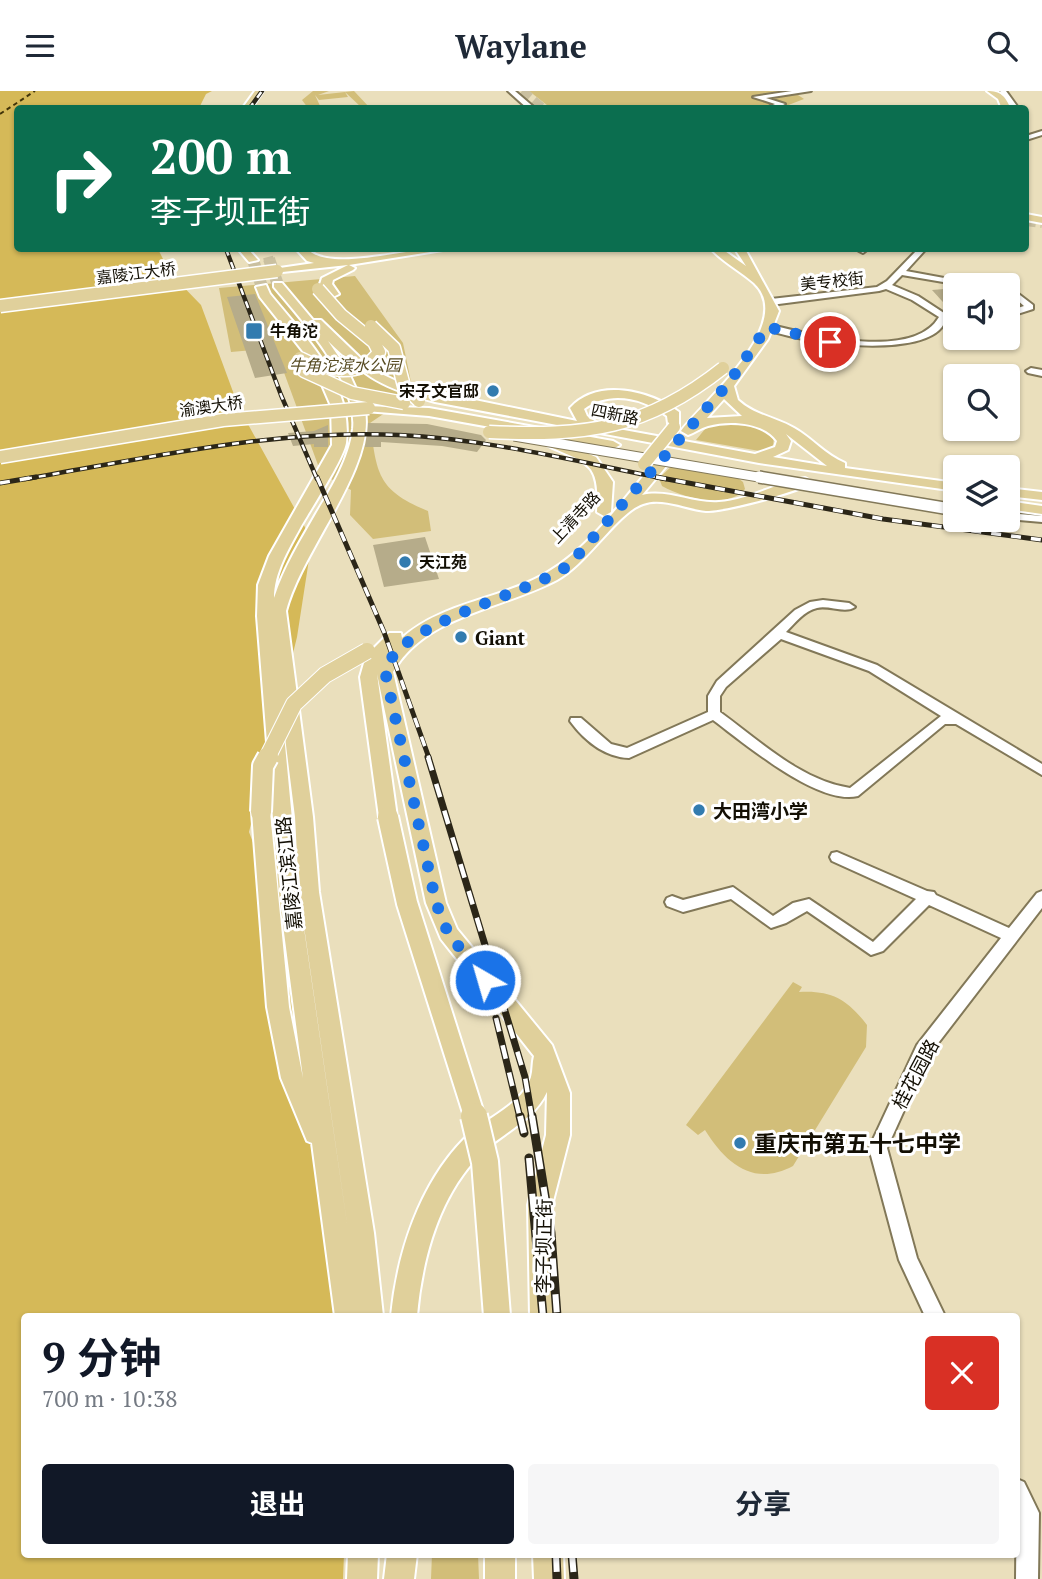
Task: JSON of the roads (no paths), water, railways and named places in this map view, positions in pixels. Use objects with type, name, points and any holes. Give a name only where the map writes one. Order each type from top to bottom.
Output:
[{"type":"main road","points":[[249,105],[259,91]]},
{"type":"main road","points":[[262,105],[272,91]]},
{"type":"main road","points":[[985,91],[998,105]]},
{"type":"main road","points":[[991,91],[1002,98],[1005,105]]},
{"type":"main road","points":[[246,252],[253,260]]},
{"type":"main road","points":[[277,271],[293,262],[291,252]]},
{"type":"main road","points":[[290,269],[302,260],[294,252]]},
{"type":"main road","points":[[303,252],[307,257],[319,262],[425,252]]},
{"type":"main road","points":[[720,252],[756,280]]},
{"type":"main road","points":[[729,252],[756,280],[771,302]]},
{"type":"main road","points":[[743,252],[756,280]]},
{"type":"main road","points":[[412,254],[334,274],[328,278],[326,284],[333,294],[387,339],[394,348],[404,386],[431,410]]},
{"type":"main road","name":"嘉陵江大桥","points":[[0,306],[412,254]]},
{"type":"main road","points":[[277,271],[299,275],[318,289],[341,315],[374,342],[379,352],[377,359],[349,369],[313,367],[300,358]]},
{"type":"main road","points":[[278,285],[298,307],[345,379],[360,419],[347,447]]},
{"type":"main road","points":[[347,447],[338,406],[319,363],[263,291],[300,358],[304,371],[320,381],[342,391],[431,410]]},
{"type":"main road","name":"上清寺路","points":[[480,603],[555,575],[580,555],[644,464],[684,429],[728,384],[765,330],[773,310],[771,302]]},
{"type":"main road","name":"四新路","points":[[298,307],[340,342],[369,373],[402,389],[752,458],[943,486]]},
{"type":"main road","points":[[369,408],[550,435],[633,421],[689,397],[765,330]]},
{"type":"main road","points":[[728,384],[730,402],[739,409],[789,430],[821,459],[878,478]]},
{"type":"main road","points":[[620,433],[589,423],[577,413],[578,408],[601,395],[622,395],[669,410],[684,429],[709,419],[725,418],[765,426],[782,436],[781,450],[769,457],[752,458]]},
{"type":"main road","name":"渝澳大桥","points":[[0,457],[223,421],[369,408],[431,410]]},
{"type":"main road","name":"四新路","points":[[431,410],[492,428],[836,483],[943,497]]},
{"type":"main road","points":[[492,428],[566,447],[590,460],[606,482],[605,518],[648,497],[722,506],[795,483],[836,483]]},
{"type":"main road","name":"上清寺路","points":[[605,518],[661,464],[684,429]]},
{"type":"main road","name":"嘉陵江滨江路","points":[[347,447],[276,556],[266,585],[265,616],[289,894],[348,1313]]},
{"type":"main road","name":"嘉陵江滨江路","points":[[347,447],[332,501],[284,582],[278,611],[304,817],[309,892],[362,1233],[370,1313]]},
{"type":"main road","points":[[661,464],[651,481],[652,486],[670,496],[714,505],[735,501],[750,493],[753,488],[749,476],[715,463]]},
{"type":"main road","points":[[1020,493],[1042,496]]},
{"type":"main road","points":[[1020,507],[1042,510]]},
{"type":"main road","points":[[326,1160],[292,1078],[278,1007],[261,812],[263,766],[294,704],[326,675],[411,626],[480,603]]},
{"type":"main road","name":"李子坝正街","points":[[480,603],[415,635],[398,650],[385,671],[436,903],[448,933],[544,1052],[559,1093],[558,1135],[540,1205],[542,1313]]},
{"type":"main road","points":[[411,626],[372,660],[368,677],[388,817],[407,903],[469,1094],[485,1162],[493,1234],[497,1313]]},
{"type":"main road","points":[[404,1313],[406,1283],[419,1237],[440,1193],[466,1154],[536,1095],[545,1074],[544,1052]]},
{"type":"main road","points":[[362,1579],[363,1558]]},
{"type":"main road","points":[[388,1558],[389,1579]]},
{"type":"main road","points":[[399,1579],[402,1558]]},
{"type":"main road","points":[[500,1558],[500,1579]]},
{"type":"main road","points":[[548,1558],[549,1579]]},
{"type":"street","points":[[511,91],[528,105]]},
{"type":"street","points":[[779,105],[782,104],[757,96],[808,91]]},
{"type":"street","name":"美专校街","points":[[771,302],[874,290],[886,286],[919,252]]},
{"type":"street","points":[[901,272],[943,280]]},
{"type":"street","points":[[886,286],[943,314]]},
{"type":"street","points":[[1020,299],[1030,307],[1020,310]]},
{"type":"street","points":[[765,330],[830,342],[868,344],[929,334],[943,319]]},
{"type":"street","points":[[1031,371],[1042,373]]},
{"type":"street","points":[[492,428],[943,508]]},
{"type":"street","points":[[1020,517],[1042,519]]},
{"type":"street","points":[[714,714],[714,696],[721,684],[775,637],[804,606],[815,603],[849,607]]},
{"type":"street","points":[[775,637],[782,635],[873,668],[1042,770]]},
{"type":"street","points":[[714,714],[809,779],[836,792],[853,793],[942,720],[958,720]]},
{"type":"street","points":[[576,721],[604,746],[621,754],[629,753],[714,714]]},
{"type":"street","points":[[837,857],[929,896],[1012,936]]},
{"type":"street","points":[[672,902],[682,906],[733,893],[771,922],[776,922],[799,905],[809,905],[871,949],[878,947],[929,896]]},
{"type":"street","name":"桂花园路","points":[[933,1313],[908,1260],[878,1148],[923,1050],[1042,897]]},
{"type":"street","points":[[1020,1496],[1028,1513],[1027,1579]]},
{"type":"tunnel","points":[[522,91],[538,105]]},
{"type":"tunnel","points":[[1029,221],[1042,223]]},
{"type":"tunnel","points":[[268,257],[269,261]]},
{"type":"tunnel","points":[[269,259],[278,285]]},
{"type":"tunnel","points":[[253,260],[262,287]]},
{"type":"railway","points":[[252,105],[262,91]]},
{"type":"railway","points":[[227,252],[299,437]]},
{"type":"railway","points":[[299,437],[352,434],[433,437],[533,452],[658,477]]},
{"type":"railway","points":[[25,479],[165,454],[299,437]]},
{"type":"railway","points":[[299,437],[317,479]]},
{"type":"railway","points":[[0,483],[36,477]]},
{"type":"railway","points":[[317,477],[384,632],[429,758]]},
{"type":"railway","points":[[658,477],[883,519],[1042,540]]},
{"type":"railway","points":[[658,477],[666,479]]},
{"type":"railway","points":[[428,757],[525,1077],[532,1118]]},
{"type":"railway","points":[[496,1018],[520,1118]]},
{"type":"railway","points":[[520,1116],[524,1133]]},
{"type":"railway","points":[[532,1116],[551,1233],[557,1313]]},
{"type":"railway","points":[[529,1158],[543,1313]]},
{"type":"railway","points":[[556,1558],[557,1579]]},
{"type":"railway","points":[[572,1558],[574,1579]]},
{"type":"place","name":"牛角沱","points":[[254,331]]},
{"type":"place","name":"宋子文官邸","points":[[493,391]]},
{"type":"place","name":"天江苑","points":[[405,562]]},
{"type":"place","name":"Giant","points":[[461,637]]},
{"type":"place","name":"大田湾小学","points":[[699,810]]},
{"type":"place","name":"重庆市第五十七中学","points":[[740,1143]]},
{"type":"park label","name":"牛角沱滨水公园","points":[[345,365]]}]
